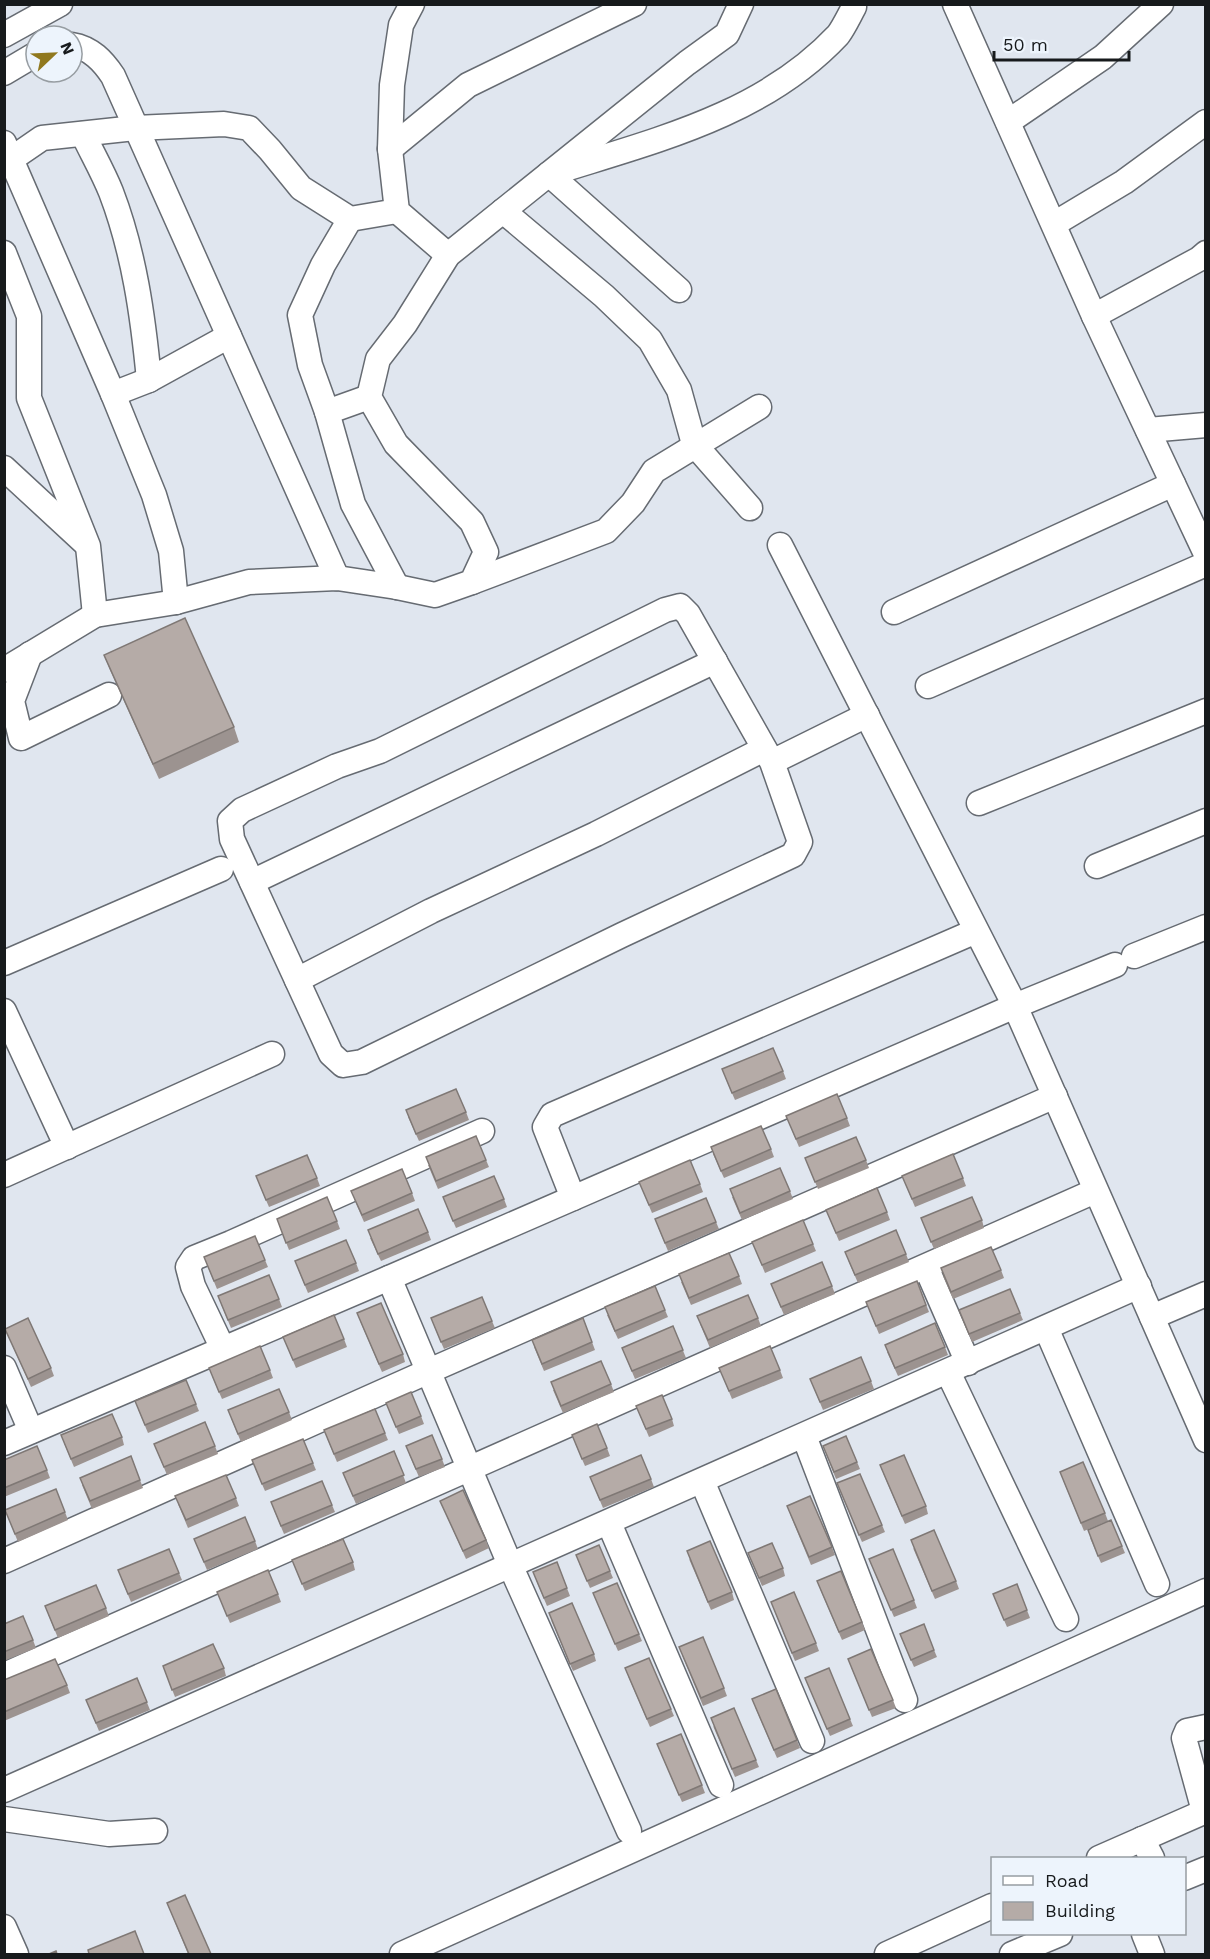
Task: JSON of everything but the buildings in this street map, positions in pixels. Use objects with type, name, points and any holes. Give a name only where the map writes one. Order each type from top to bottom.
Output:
[{"type":"street","points":[[4,35],[60,4]]},
{"type":"street","points":[[412,4],[401,24],[392,86],[390,149],[397,211],[447,255]]},
{"type":"street","points":[[390,149],[468,86],[634,4]]},
{"type":"street","points":[[472,582],[486,552],[472,522],[396,444],[369,397],[378,359],[405,324],[447,255],[727,34],[741,4]]},
{"type":"street","points":[[549,174],[688,130],[745,105],[798,70],[839,33],[854,7],[853,4]]},
{"type":"street","points":[[955,4],[1094,316],[1206,554]]},
{"type":"street","points":[[1008,122],[1103,57],[1161,4]]},
{"type":"street","points":[[84,48],[101,59],[113,76],[337,578]]},
{"type":"street","points":[[4,73],[24,61]]},
{"type":"street","points":[[1054,224],[1124,182],[1206,122]]},
{"type":"street","points":[[176,602],[171,551],[154,495],[113,394],[7,156],[42,138],[135,128],[224,123],[249,128],[302,188],[350,219],[397,211]]},
{"type":"street","points":[[83,134],[110,191],[129,252],[143,316],[149,380]]},
{"type":"street","points":[[549,174],[679,290]]},
{"type":"street","points":[[503,211],[603,296],[650,340],[679,390],[694,444],[750,508]]},
{"type":"street","points":[[350,219],[323,265],[300,315],[310,365],[327,412],[353,504],[397,587]]},
{"type":"street","points":[[4,253],[29,316],[29,398],[88,546],[95,615]]},
{"type":"street","points":[[1094,316],[1206,254]]},
{"type":"street","points":[[113,394],[149,380],[229,336]]},
{"type":"street","points":[[327,412],[369,397]]},
{"type":"street","points":[[4,670],[95,615],[176,602],[249,582],[337,578],[435,595],[606,531],[633,503],[654,471],[694,444],[759,407]]},
{"type":"street","points":[[1148,430],[1206,425]]},
{"type":"street","points":[[4,468],[88,546]]},
{"type":"street","points":[[894,612],[1173,484]]},
{"type":"street","points":[[780,545],[1015,1006],[1206,1440]]},
{"type":"street","points":[[928,686],[1206,564]]},
{"type":"street","points":[[680,606],[688,614],[768,756],[800,842],[794,855],[560,965],[362,1062],[343,1065],[331,1054],[232,839],[230,821],[242,810],[337,766],[380,751],[665,610],[680,606]]},
{"type":"street","points":[[30,654],[12,701],[21,738],[109,695]]},
{"type":"street","points":[[252,882],[715,661]]},
{"type":"street","points":[[979,804],[1206,711]]},
{"type":"street","points":[[297,980],[431,910],[768,756],[867,715]]},
{"type":"street","points":[[1097,866],[1206,822]]},
{"type":"street","points":[[4,963],[221,868]]},
{"type":"street","points":[[573,1198],[545,1127],[552,1115],[976,931]]},
{"type":"street","points":[[4,1443],[1015,1006],[1125,960],[1203,936]]},
{"type":"street","points":[[4,1011],[67,1147]]},
{"type":"street","points":[[4,1175],[272,1054]]},
{"type":"street","points":[[4,1561],[1055,1096]]},
{"type":"street","points":[[222,1349],[193,1286],[188,1267],[194,1258],[482,1131]]},
{"type":"street","points":[[4,1675],[1095,1191]]},
{"type":"street","points":[[926,1267],[958,1367],[1066,1619]]},
{"type":"street","points":[[389,1278],[511,1567],[629,1831]]},
{"type":"street","points":[[7,1781],[511,1567],[1138,1286]]},
{"type":"street","points":[[1152,1317],[1206,1294]]},
{"type":"street","points":[[1046,1328],[1157,1584]]},
{"type":"street","points":[[4,1368],[31,1431]]},
{"type":"street","points":[[804,1436],[905,1701]]},
{"type":"street","points":[[702,1481],[812,1741]]},
{"type":"street","points":[[609,1523],[721,1785]]},
{"type":"street","points":[[402,1954],[1206,1591]]},
{"type":"street","points":[[1104,1857],[1147,1849],[1205,1811],[1184,1738],[1187,1731],[1206,1727]]},
{"type":"street","points":[[4,1819],[109,1834],[155,1832]]},
{"type":"street","points":[[1186,1878],[1206,1869]]},
{"type":"street","points":[[889,1954],[991,1907]]},
{"type":"street","points":[[4,1927],[16,1954]]},
{"type":"street","points":[[1012,1954],[1054,1935]]},
{"type":"street","points":[[1144,1935],[1152,1954]]}]
